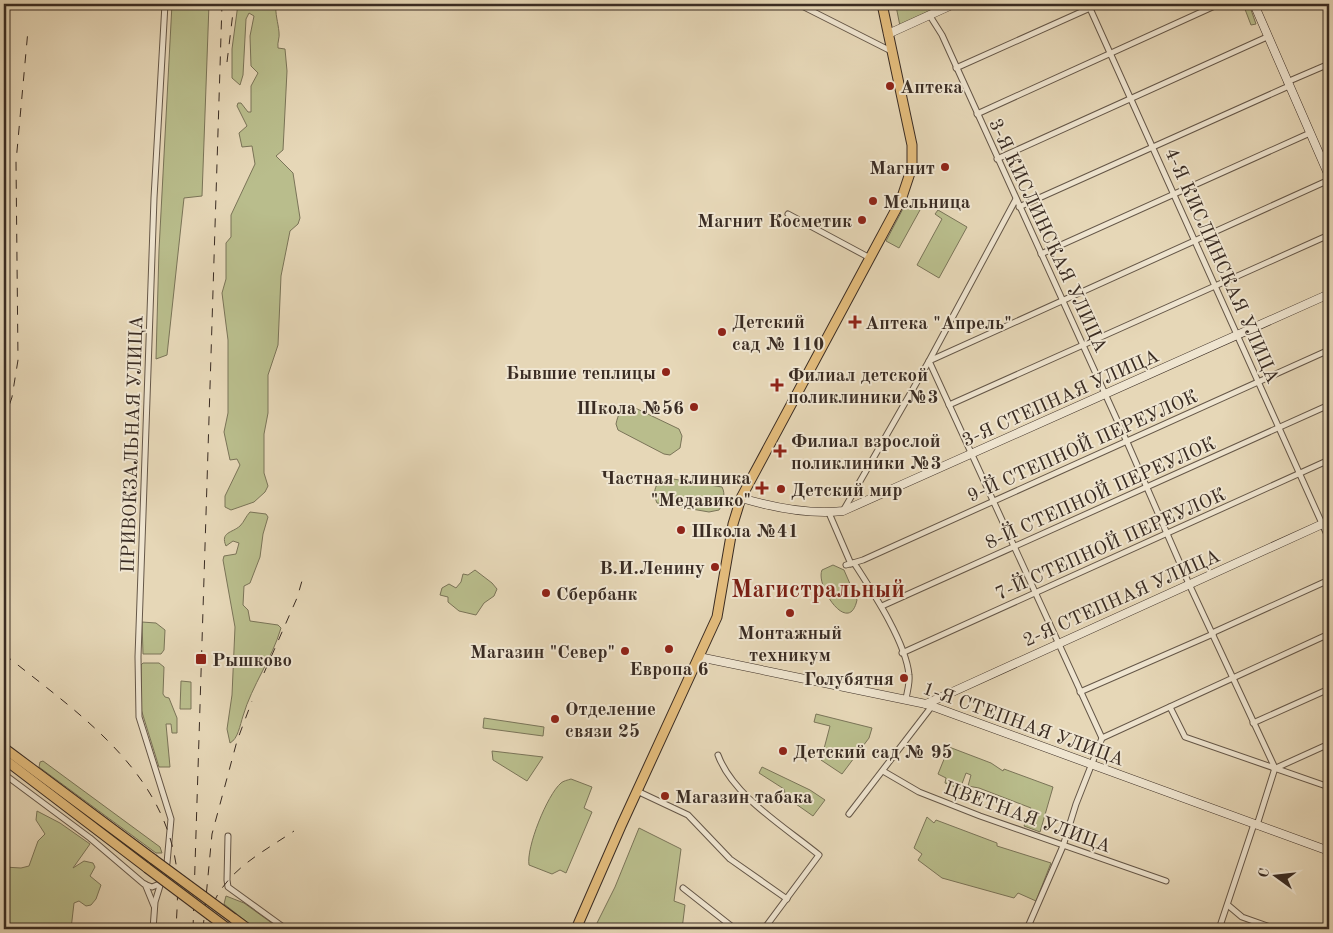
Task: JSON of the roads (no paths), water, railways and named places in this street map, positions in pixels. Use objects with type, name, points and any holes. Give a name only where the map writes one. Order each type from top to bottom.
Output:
[{"type":"main road","points":[[576,929],[717,617],[734,524],[741,498],[901,200],[912,167],[908,119],[882,4]]},
{"type":"main road","points":[[4,748],[248,929]]},
{"type":"main road","points":[[4,759],[228,928]]},
{"type":"street","name":"ПРИВОКЗАЛЬНАЯ УЛИЦА","points":[[154,910],[167,863],[170,812],[139,716],[138,657],[154,198],[165,4]]},
{"type":"street","points":[[798,4],[892,51]]},
{"type":"street","points":[[888,34],[954,4]]},
{"type":"street","points":[[956,68],[1089,6],[1098,4]]},
{"type":"street","points":[[977,114],[1219,4]]},
{"type":"street","points":[[929,361],[1195,241],[1329,178],[1254,4]]},
{"type":"street","name":"4-Я КИСЛИНСКАЯ УЛИЦА","points":[[1089,6],[1299,474],[1326,522],[1329,539]]},
{"type":"street","name":"3-Я КИСЛИНСКАЯ УЛИЦА","points":[[930,16],[956,68],[1127,442],[1189,584],[1275,768]]},
{"type":"street","points":[[997,159],[1268,37]]},
{"type":"street","points":[[1019,207],[1329,64]]},
{"type":"street","points":[[1041,254],[1174,196],[1310,133]]},
{"type":"street","points":[[843,511],[929,361],[1016,199]]},
{"type":"street","points":[[788,214],[870,258]]},
{"type":"street","points":[[949,405],[1329,235]]},
{"type":"street","name":"3-Я СТЕПНАЯ УЛИЦА","points":[[741,498],[829,513],[843,511],[1329,294]]},
{"type":"street","name":"9-Й СТЕПНОЙ ПЕРЕУЛОК","points":[[850,564],[994,502],[1329,350]]},
{"type":"street","points":[[929,361],[1102,738]]},
{"type":"street","name":"8-Й СТЕПНОЙ ПЕРЕУЛОК","points":[[882,606],[1329,405]]},
{"type":"street","name":"7-Й СТЕПНОЙ ПЕРЕУЛОК","points":[[902,653],[1329,460]]},
{"type":"street","points":[[829,513],[850,564],[882,606],[902,653],[909,676],[906,699]]},
{"type":"street","name":"2-Я СТЕПНАЯ УЛИЦА","points":[[929,705],[1057,643],[1326,522]]},
{"type":"street","points":[[1080,692],[1329,580]]},
{"type":"street","points":[[1027,929],[1063,846],[1076,804],[1102,738],[1329,634]]},
{"type":"street","name":"1-Я СТЕПНАЯ УЛИЦА","points":[[699,657],[929,705],[1329,850]]},
{"type":"street","points":[[1253,724],[1329,689]]},
{"type":"street","points":[[849,814],[929,705]]},
{"type":"street","points":[[1170,707],[1185,737],[1329,787]]},
{"type":"street","points":[[1219,929],[1229,906],[1275,768],[1329,744]]},
{"type":"street","points":[[718,755],[729,778],[746,796],[819,855],[764,929]]},
{"type":"street","name":"ЦВЕТНАЯ УЛИЦА","points":[[882,771],[920,792],[1063,846],[1166,881]]},
{"type":"street","points":[[4,774],[90,838],[144,884],[151,896],[154,910],[153,929]]},
{"type":"street","points":[[637,791],[688,815],[730,859],[786,899]]},
{"type":"street","points":[[228,836],[226,880],[228,887],[286,929]]},
{"type":"street","points":[[144,884],[155,887],[163,880]]},
{"type":"street","points":[[683,888],[735,929]]},
{"type":"street","points":[[1229,906],[1242,917],[1276,929]]},
{"type":"railway","points":[[193,929],[222,4]]},
{"type":"railway","points":[[227,62],[234,4]]},
{"type":"railway","points":[[4,421],[12,397],[18,360],[16,162],[28,30]]},
{"type":"railway","points":[[264,673],[297,598],[304,574]]},
{"type":"railway","points":[[4,654],[59,697],[111,744],[134,770],[153,798],[167,829],[176,864],[178,888],[176,929]]},
{"type":"railway","points":[[203,929],[212,834],[237,741],[252,701]]},
{"type":"railway","points":[[207,920],[213,904],[230,878],[254,858],[294,831]]},
{"type":"place","name":"Аптека","points":[[890,86]]},
{"type":"place","name":"Магнит","points":[[945,167]]},
{"type":"place","name":"Мельница","points":[[873,201]]},
{"type":"place","name":"Магнит Косметик","points":[[862,220]]},
{"type":"place","name":"Аптека \"Апрель\"","points":[[855,322]]},
{"type":"place","name":"Детский сад № 110","points":[[722,332]]},
{"type":"place","name":"Бывшие теплицы","points":[[666,372]]},
{"type":"place","name":"Филиал детской поликлиники №3","points":[[777,385]]},
{"type":"place","name":"Школа №56","points":[[694,407]]},
{"type":"place","name":"Филиал взрослой поликлиники №3","points":[[780,451]]},
{"type":"place","name":"Частная клиника \"Медавико\"","points":[[762,488]]},
{"type":"place","name":"Детский мир","points":[[781,489]]},
{"type":"place","name":"Школа №41","points":[[681,530]]},
{"type":"place","name":"В.И.Ленину","points":[[715,567]]},
{"type":"place","name":"Сбербанк","points":[[546,593]]},
{"type":"place","name":"Монтажный техникум","points":[[790,613]]},
{"type":"place","name":"Европа 6","points":[[669,649]]},
{"type":"place","name":"Магазин \"Север\"","points":[[625,651]]},
{"type":"place","name":"Рышково","points":[[201,659]]},
{"type":"place","name":"Голубятня","points":[[904,678]]},
{"type":"place","name":"Отделение связи 25","points":[[555,719]]},
{"type":"place","name":"Детский сад № 95","points":[[783,751]]},
{"type":"place","name":"Магазин табака","points":[[665,796]]},
{"type":"district","name":"Магистральный","points":[[818,589]]}]
